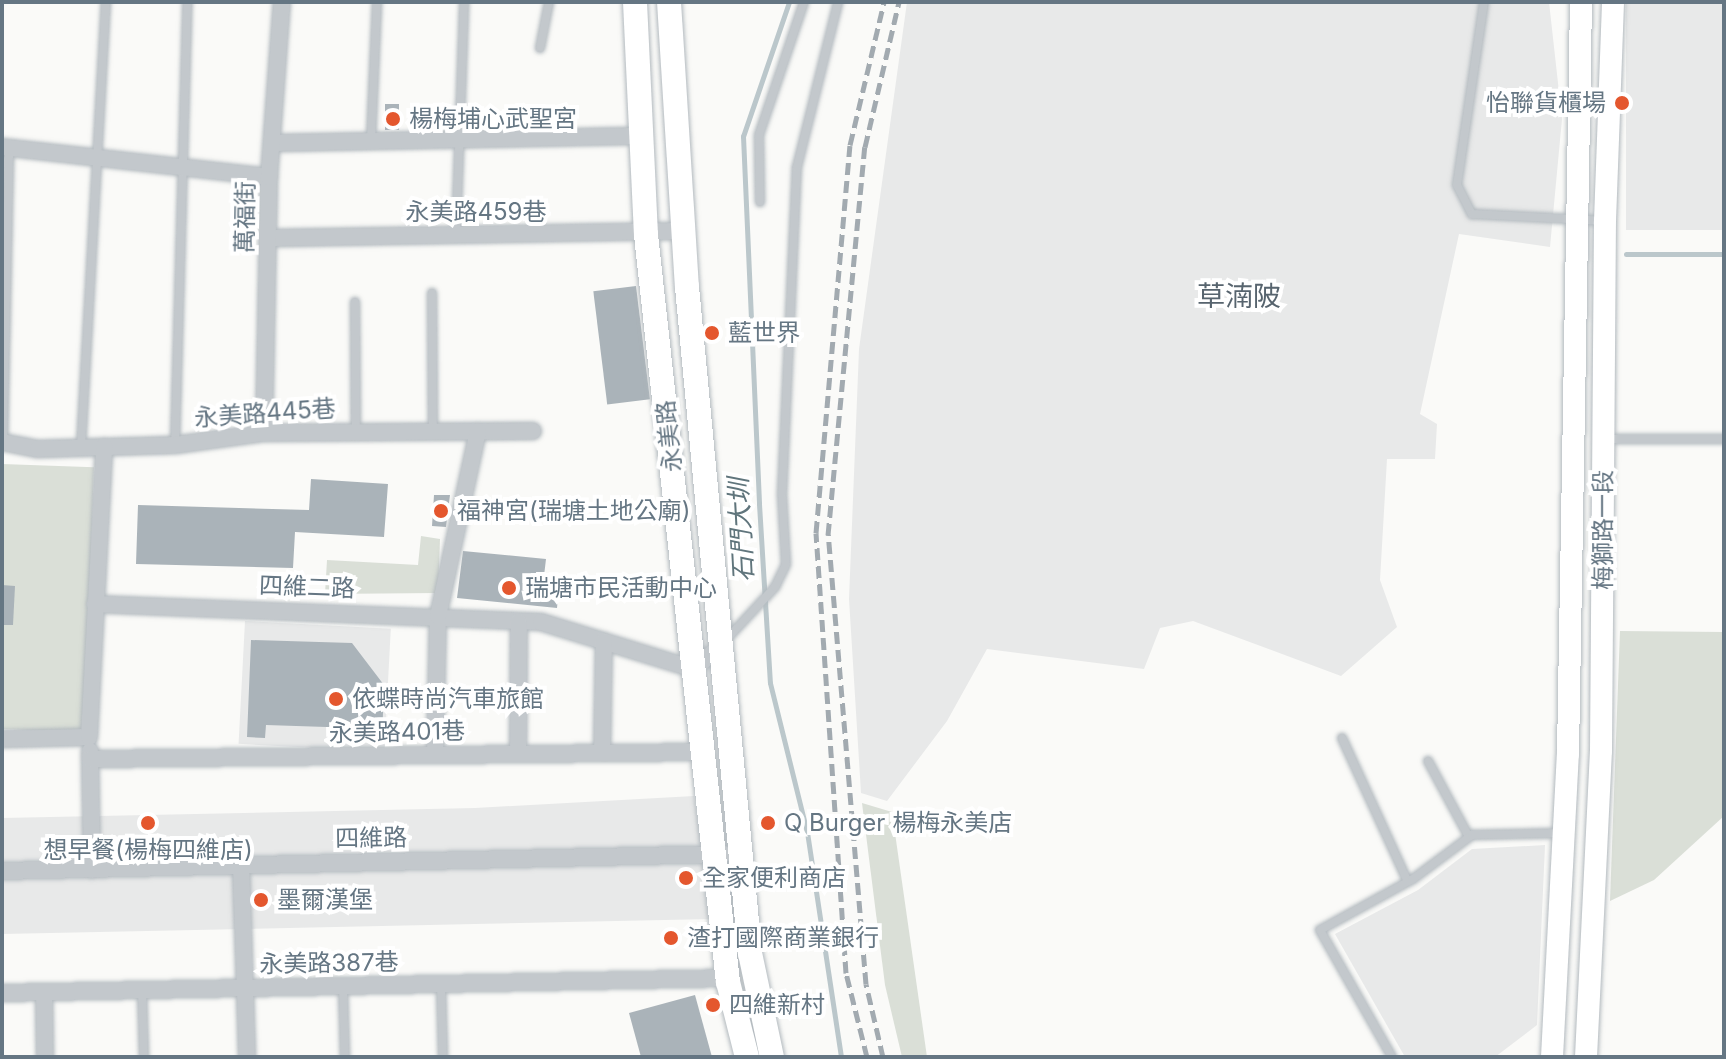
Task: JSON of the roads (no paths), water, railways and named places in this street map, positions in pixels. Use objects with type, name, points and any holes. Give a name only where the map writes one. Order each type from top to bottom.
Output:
[{"type":"main road","name":"永美路","points":[[635,2],[638,136],[646,235],[728,978],[747,1057]]},
{"type":"main road","name":"永美路","points":[[669,2],[683,231],[750,953],[772,1057]]},
{"type":"street","name":"萬福街","points":[[264,433],[269,177],[282,2]]},
{"type":"street","name":"梅獅路一段","points":[[1552,1057],[1563,833],[1581,2]]},
{"type":"street","name":"梅獅路一段","points":[[1586,1057],[1601,751],[1605,221],[1613,2]]},
{"type":"street","points":[[272,143],[638,136]]},
{"type":"street","points":[[6,148],[269,177]]},
{"type":"street","name":"永美路459巷","points":[[269,238],[646,235],[683,231]]},
{"type":"street","points":[[435,755],[438,616],[478,431]]},
{"type":"street","name":"永美路445巷","points":[[3,442],[81,447],[175,445],[264,433],[533,431]]},
{"type":"street","points":[[92,870],[89,737],[104,446]]},
{"type":"street","name":"四維二路","points":[[95,604],[438,616],[519,622],[604,641],[694,669]]},
{"type":"street","points":[[518,754],[519,622]]},
{"type":"street","points":[[602,753],[604,641]]},
{"type":"street","points":[[694,669],[722,645]]},
{"type":"street","points":[[2,739],[89,737]]},
{"type":"street","name":"永美路401巷","points":[[90,759],[704,752]]},
{"type":"street","name":"四維路","points":[[2,871],[716,856],[741,851]]},
{"type":"street","points":[[241,864],[247,1057]]},
{"type":"street","name":"永美路387巷","points":[[2,993],[657,982],[728,978]]},
{"type":"street","points":[[44,992],[45,1057]]},
{"type":"lane","points":[[81,447],[106,2]]},
{"type":"lane","points":[[175,445],[179,168],[187,2]]},
{"type":"lane","points":[[371,141],[377,2]]},
{"type":"lane","points":[[456,236],[464,2]]},
{"type":"lane","points":[[540,48],[549,2]]},
{"type":"lane","points":[[760,202],[759,135],[804,2]]},
{"type":"lane","points":[[722,645],[771,591],[786,564],[782,479],[797,167],[838,2]]},
{"type":"lane","points":[[1484,2],[1457,185],[1472,214],[1605,221]]},
{"type":"lane","points":[[3,442],[6,148]]},
{"type":"lane","points":[[432,293],[433,432]]},
{"type":"lane","points":[[355,302],[356,431]]},
{"type":"lane","points":[[1603,439],[1724,439]]},
{"type":"lane","points":[[1342,738],[1408,882]]},
{"type":"lane","points":[[1428,761],[1469,837]]},
{"type":"lane","points":[[1392,1057],[1320,930],[1408,882],[1469,837],[1563,833]]},
{"type":"lane","points":[[441,985],[443,1057]]},
{"type":"lane","points":[[343,987],[345,1057]]},
{"type":"lane","points":[[142,990],[144,1057]]},
{"type":"waterway","name":"石門大圳","points":[[789,2],[743,136],[759,504],[770,683],[807,832],[841,1057]]},
{"type":"waterway","points":[[1626,254],[1724,254]]},
{"type":"railway","points":[[867,1057],[846,973],[816,533],[850,145],[884,2]]},
{"type":"railway","points":[[883,1057],[866,984],[828,535],[865,147],[899,2]]},
{"type":"place","name":"怡聯貨櫃場","points":[[1622,103]]},
{"type":"place","name":"楊梅埔心武聖宮","points":[[393,119]]},
{"type":"place","name":"藍世界","points":[[712,333]]},
{"type":"place","name":"福神宮(瑞塘土地公廟)","points":[[441,511]]},
{"type":"place","name":"瑞塘市民活動中心","points":[[509,588]]},
{"type":"place","name":"依蝶時尚汽車旅館","points":[[336,699]]},
{"type":"place","name":"想早餐(楊梅四維店)","points":[[148,823]]},
{"type":"place","name":"Q Burger 楊梅永美店","points":[[768,823]]},
{"type":"place","name":"全家便利商店","points":[[686,878]]},
{"type":"place","name":"墨爾漢堡","points":[[261,900]]},
{"type":"place","name":"渣打國際商業銀行","points":[[671,938]]},
{"type":"place","name":"四維新村","points":[[713,1005]]},
{"type":"district","name":"草湳陂","points":[[1239,296]]}]
